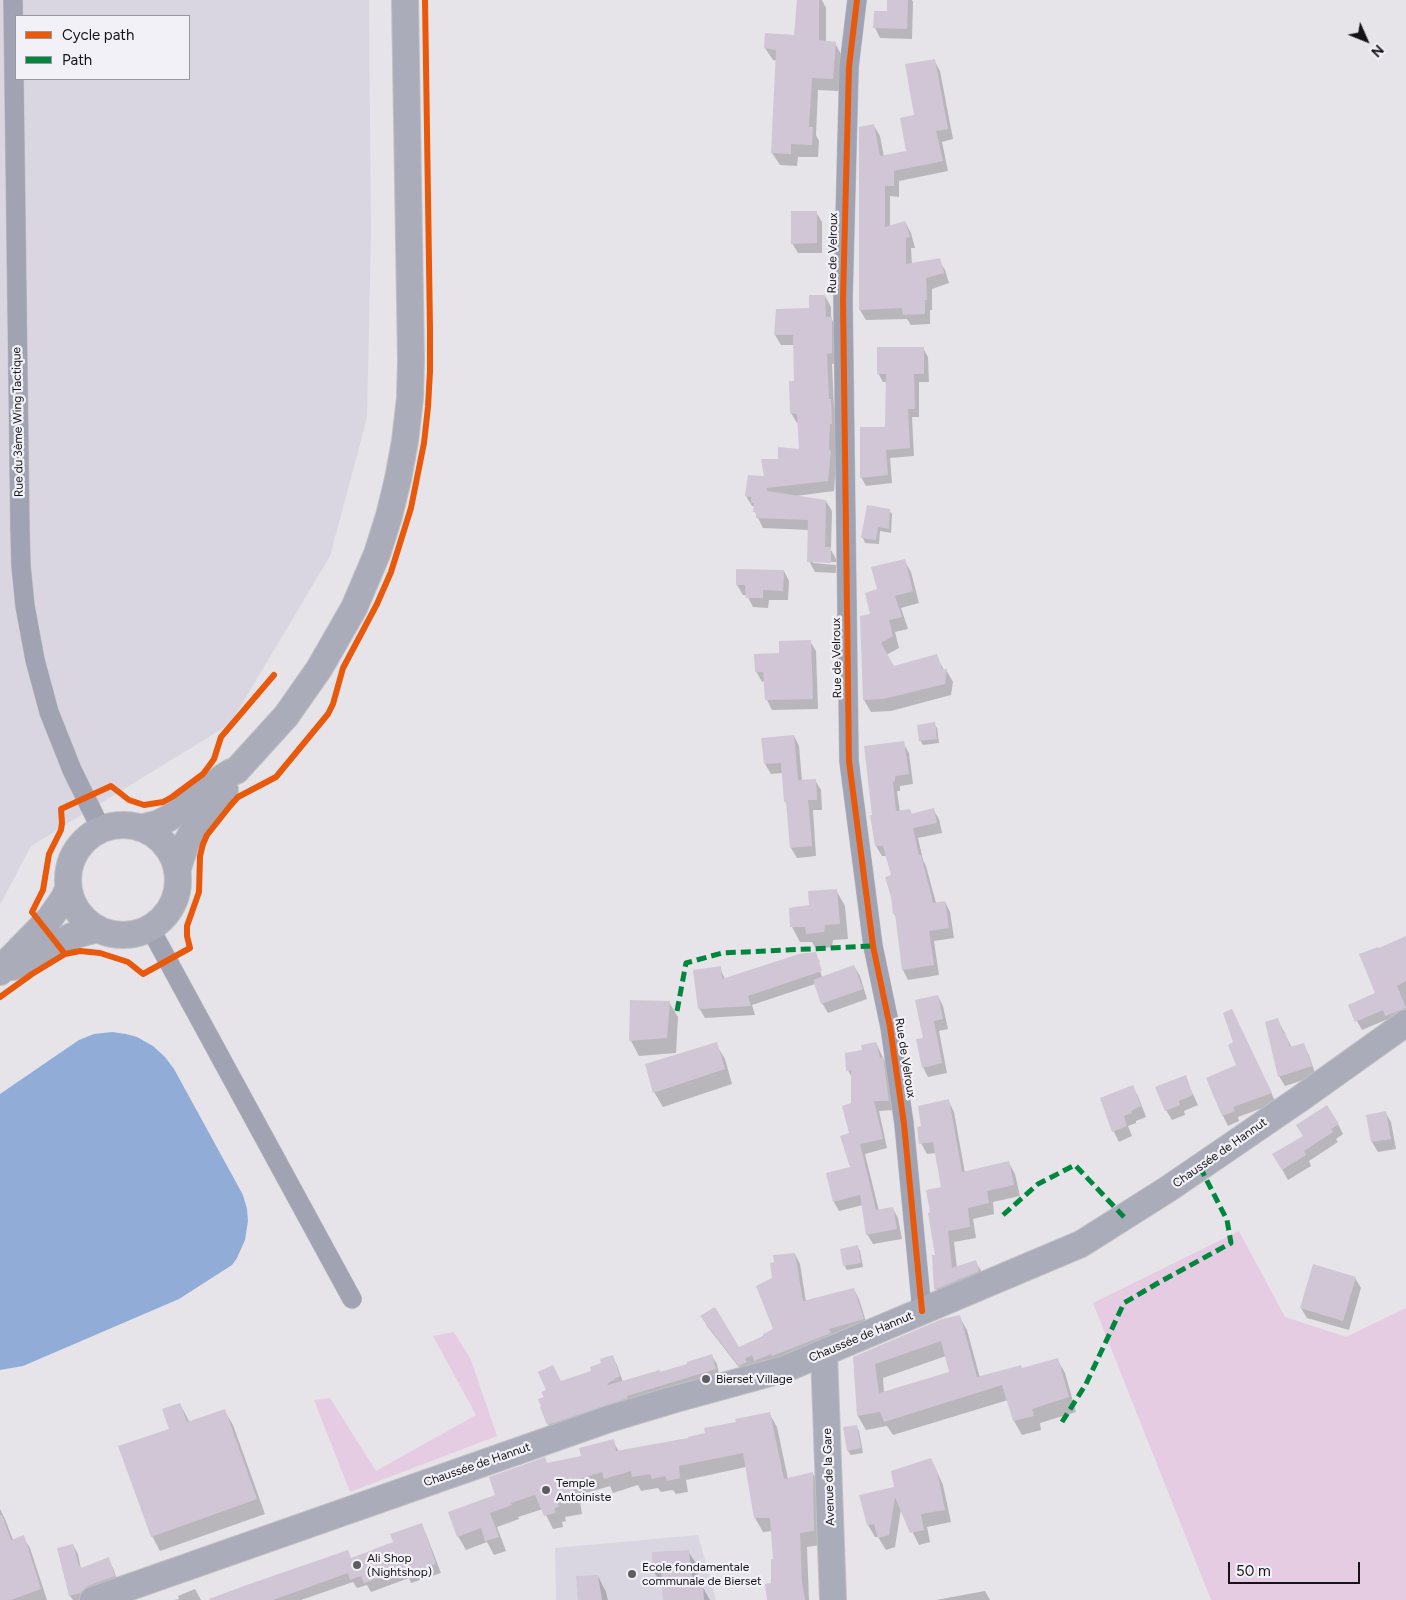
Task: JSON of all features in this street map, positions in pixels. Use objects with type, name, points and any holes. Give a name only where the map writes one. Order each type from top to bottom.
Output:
[{"type":"street","name":"Rue du 3ème Wing Tactique","points":[[13,0],[20,529],[24,598],[35,660],[49,712],[72,770],[101,829]]},
{"type":"street","points":[[140,828],[157,824],[169,818],[200,796],[222,777],[236,771],[286,716],[319,669],[337,639],[354,608],[377,554],[398,479],[409,406],[411,360],[405,0]]},
{"type":"street","name":"Rue de Velroux","points":[[857,0],[849,67],[843,299],[850,761],[873,946],[890,1028],[904,1124],[922,1311]]},
{"type":"street","points":[[177,871],[186,842],[215,801],[233,782],[236,777],[236,771]]},
{"type":"street","points":[[127,825],[140,828],[153,834],[164,844],[172,856],[177,871],[178,884],[175,898],[169,910],[150,928],[133,934],[115,935],[97,929],[83,919],[73,905],[68,889],[68,870],[74,854],[86,839],[101,829],[127,825]]},
{"type":"street","points":[[3,969],[9,960],[50,918],[68,889]]},
{"type":"street","points":[[150,928],[352,1299]]},
{"type":"street","points":[[3,969],[13,967],[72,936],[97,929]]},
{"type":"street","name":"Chaussée de Hannut","points":[[93,1600],[610,1419],[785,1369],[1081,1244],[1168,1189],[1406,1023]]},
{"type":"street","name":"Avenue de la Gare","points":[[824,1353],[834,1600]]},
{"type":"shaded area","points":[[0,0],[369,0],[371,234],[367,418],[330,556],[230,724],[31,846],[0,905]]},
{"type":"shaded area","points":[[1239,1231],[1285,1317],[1346,1337],[1406,1308],[1406,1600],[1211,1600],[1093,1303]]},
{"type":"shaded area","points":[[454,1332],[471,1360],[497,1436],[350,1492],[314,1400],[330,1398],[376,1471],[476,1415],[433,1336]]},
{"type":"shaded area","name":"Ecole fondamentale communale de Bierset","points":[[698,1535],[716,1600],[556,1600],[555,1548]]},
{"type":"water","points":[[112,1032],[137,1037],[153,1046],[174,1069],[243,1195],[248,1221],[245,1240],[232,1265],[179,1299],[23,1366],[0,1370],[0,1094],[79,1040],[94,1034]]},
{"type":"building","points":[[797,0],[819,0],[819,40],[836,42],[833,79],[812,78],[809,127],[813,127],[812,145],[791,144],[791,154],[771,153],[776,50],[764,48],[765,33],[794,35]]},
{"type":"building","points":[[887,0],[908,0],[907,29],[873,28],[874,11],[887,11]]},
{"type":"building","points":[[935,59],[948,129],[936,131],[943,161],[894,171],[894,186],[885,186],[885,227],[905,221],[910,237],[906,238],[906,264],[940,258],[944,273],[926,278],[927,300],[925,300],[925,314],[903,315],[902,308],[859,310],[859,127],[874,124],[880,156],[906,151],[900,118],[914,115],[905,64]]},
{"type":"building","points":[[791,211],[817,211],[817,243],[791,244]]},
{"type":"building","points":[[809,295],[825,295],[826,317],[832,317],[832,353],[827,354],[832,424],[830,424],[829,450],[831,451],[828,481],[767,488],[767,491],[826,500],[825,547],[831,547],[831,563],[807,562],[808,520],[756,518],[756,512],[753,512],[754,503],[751,503],[751,497],[745,496],[748,475],[764,476],[761,459],[778,459],[778,447],[799,449],[797,414],[790,413],[789,381],[794,381],[793,335],[774,335],[776,309],[809,308]]},
{"type":"building","points":[[877,347],[924,347],[924,374],[914,374],[915,409],[908,409],[910,448],[886,450],[888,475],[860,478],[860,427],[885,427],[886,374],[877,374]]},
{"type":"building","points":[[867,505],[890,509],[889,529],[878,527],[876,540],[861,538]]},
{"type":"building","points":[[905,559],[913,591],[895,596],[902,617],[889,620],[893,636],[881,643],[894,666],[937,654],[942,669],[947,669],[945,684],[883,699],[863,700],[860,616],[870,614],[865,593],[877,589],[871,567]]},
{"type":"building","points":[[736,569],[784,570],[783,591],[763,590],[763,598],[746,598],[745,585],[736,585]]},
{"type":"building","points":[[811,640],[813,699],[765,700],[763,672],[755,672],[754,654],[779,653],[779,641]]},
{"type":"building","points":[[935,722],[937,739],[919,741],[917,725]]},
{"type":"building","points":[[794,735],[798,780],[816,779],[817,800],[808,800],[812,846],[790,848],[781,763],[764,764],[761,738]]},
{"type":"building","points":[[904,741],[909,774],[895,776],[895,781],[893,782],[896,811],[910,809],[911,814],[934,808],[937,823],[913,828],[933,903],[945,901],[949,928],[929,931],[934,965],[902,970],[895,914],[893,914],[891,897],[885,877],[891,875],[883,846],[875,846],[870,815],[872,815],[864,746]]},
{"type":"building","points":[[837,889],[840,924],[825,925],[824,932],[806,934],[805,927],[790,927],[789,908],[809,905],[808,891]]},
{"type":"building","points":[[1406,936],[1406,981],[1397,986],[1406,1008],[1385,1016],[1383,1010],[1355,1022],[1348,1005],[1375,993],[1359,954],[1379,948]]},
{"type":"building","points":[[816,952],[822,971],[748,996],[751,1006],[698,1009],[693,970],[721,966],[722,979],[799,954]]},
{"type":"building","points":[[854,965],[863,989],[821,1004],[813,980]]},
{"type":"building","points":[[938,995],[943,1019],[934,1021],[942,1063],[922,1068],[916,1039],[923,1038],[915,1000]]},
{"type":"building","points":[[630,1000],[670,1001],[667,1038],[629,1041]]},
{"type":"building","points":[[1232,1009],[1272,1093],[1233,1107],[1235,1111],[1222,1116],[1206,1078],[1236,1065],[1228,1045],[1233,1042],[1223,1013]]},
{"type":"building","points":[[1278,1018],[1290,1047],[1304,1043],[1312,1066],[1278,1077],[1265,1022]]},
{"type":"building","points":[[717,1042],[725,1069],[653,1093],[645,1064]]},
{"type":"building","points":[[876,1042],[880,1058],[883,1057],[889,1101],[874,1101],[883,1139],[860,1144],[876,1210],[893,1207],[897,1229],[866,1235],[860,1195],[833,1202],[826,1173],[850,1167],[840,1136],[849,1133],[842,1106],[851,1103],[851,1070],[846,1071],[845,1053],[862,1050],[861,1045]]},
{"type":"building","points":[[1186,1075],[1193,1095],[1179,1101],[1180,1105],[1165,1111],[1155,1087]]},
{"type":"building","points":[[1133,1085],[1141,1106],[1124,1116],[1127,1126],[1112,1132],[1100,1098]]},
{"type":"building","points":[[949,1099],[962,1172],[1009,1161],[1014,1185],[987,1191],[989,1203],[968,1208],[970,1227],[948,1231],[952,1268],[976,1260],[979,1271],[934,1290],[932,1255],[935,1255],[926,1190],[941,1187],[933,1142],[919,1144],[917,1127],[921,1126],[918,1106]]},
{"type":"building","points":[[1327,1105],[1339,1124],[1331,1129],[1333,1132],[1304,1151],[1306,1155],[1282,1170],[1272,1154],[1303,1136],[1296,1125]]},
{"type":"building","points":[[1386,1111],[1391,1139],[1371,1142],[1366,1115]]},
{"type":"building","points":[[858,1245],[861,1263],[843,1266],[840,1249]]},
{"type":"building","points":[[795,1253],[803,1301],[854,1288],[864,1319],[829,1329],[831,1333],[772,1356],[771,1354],[754,1361],[752,1355],[745,1359],[747,1362],[739,1366],[700,1316],[715,1307],[739,1347],[763,1336],[763,1334],[773,1329],[756,1286],[772,1278],[770,1263],[774,1262],[773,1255]]},
{"type":"building","points":[[1313,1264],[1356,1277],[1343,1321],[1300,1308]]},
{"type":"building","points":[[960,1315],[977,1377],[1021,1365],[1022,1368],[1058,1358],[1069,1397],[1032,1409],[1034,1416],[1013,1421],[1002,1385],[884,1422],[880,1412],[857,1416],[853,1357],[942,1319]],"holes":[[[941,1341],[949,1372],[879,1393],[875,1364]]]},
{"type":"building","points":[[712,1354],[716,1369],[627,1396],[628,1398],[547,1425],[540,1407],[538,1399],[544,1397],[541,1392],[546,1390],[538,1372],[553,1365],[561,1381],[591,1371],[590,1367],[601,1363],[600,1359],[613,1355],[620,1376],[608,1385],[687,1364],[687,1362]]},
{"type":"building","points":[[180,1403],[187,1422],[225,1409],[257,1499],[151,1537],[118,1446],[169,1429],[162,1409]]},
{"type":"building","points":[[770,1412],[784,1479],[813,1472],[814,1531],[800,1533],[802,1583],[805,1600],[767,1600],[765,1584],[771,1583],[771,1559],[773,1559],[770,1518],[754,1518],[743,1453],[679,1466],[680,1478],[667,1481],[665,1476],[652,1479],[650,1474],[632,1477],[631,1471],[604,1479],[602,1472],[572,1481],[575,1500],[558,1503],[559,1507],[555,1508],[555,1513],[544,1516],[535,1495],[490,1513],[499,1537],[485,1541],[481,1528],[457,1537],[448,1512],[495,1495],[489,1477],[545,1457],[547,1463],[581,1456],[579,1448],[614,1439],[616,1451],[688,1438],[705,1433],[704,1428],[736,1422],[735,1419]]},
{"type":"building","points":[[857,1425],[861,1448],[847,1451],[843,1427]]},
{"type":"building","points":[[931,1458],[937,1471],[945,1510],[921,1514],[924,1530],[910,1533],[895,1497],[889,1535],[878,1538],[874,1524],[867,1525],[859,1495],[894,1487],[891,1471]]},
{"type":"building","points":[[0,1515],[2,1515],[11,1540],[24,1535],[41,1589],[11,1600],[0,1600]]},
{"type":"building","points":[[422,1523],[436,1564],[405,1574],[403,1569],[364,1583],[361,1576],[350,1580],[348,1573],[273,1600],[209,1599],[348,1550],[351,1558],[393,1542],[390,1534]]},
{"type":"building","points":[[73,1544],[81,1568],[109,1557],[115,1576],[88,1586],[80,1593],[69,1596],[57,1548]]},
{"type":"building","points":[[689,1550],[693,1586],[703,1585],[704,1600],[663,1600],[661,1572],[653,1573],[652,1552]]},
{"type":"building","points":[[598,1575],[602,1600],[578,1600],[576,1576]]},
{"type":"marked path","points":[[677,1011],[686,963],[722,953],[873,946]]},
{"type":"marked path","points":[[1003,1215],[1038,1184],[1075,1165],[1124,1217]]},
{"type":"marked path","points":[[1062,1422],[1086,1384],[1124,1303],[1231,1243],[1227,1220],[1200,1167]]},
{"type":"cycle path","points":[[0,997],[32,974],[65,954],[80,951],[100,953],[128,962],[143,974],[190,948],[187,926],[199,892],[200,856],[207,835],[238,797],[276,777],[328,714],[333,704],[343,668],[377,604],[391,572],[411,508],[424,443],[428,407],[430,329],[425,0]]},
{"type":"cycle path","points":[[857,0],[849,67],[843,299],[849,761],[873,946],[890,1027],[904,1124],[922,1311]]},
{"type":"cycle path","points":[[65,954],[32,912],[43,890],[49,854],[61,830],[61,809],[111,786],[129,800],[144,805],[163,802],[172,797],[203,774],[214,759],[221,737],[274,675]]},
{"type":"place","name":"Bierset Village","points":[[706,1379]]},
{"type":"place","name":"Temple Antoiniste","points":[[546,1490]]},
{"type":"place","name":"Ali Shop (Nightshop)","points":[[357,1565]]},
{"type":"place","name":"Ecole fondamentale communale de Bierset","points":[[632,1574]]}]
